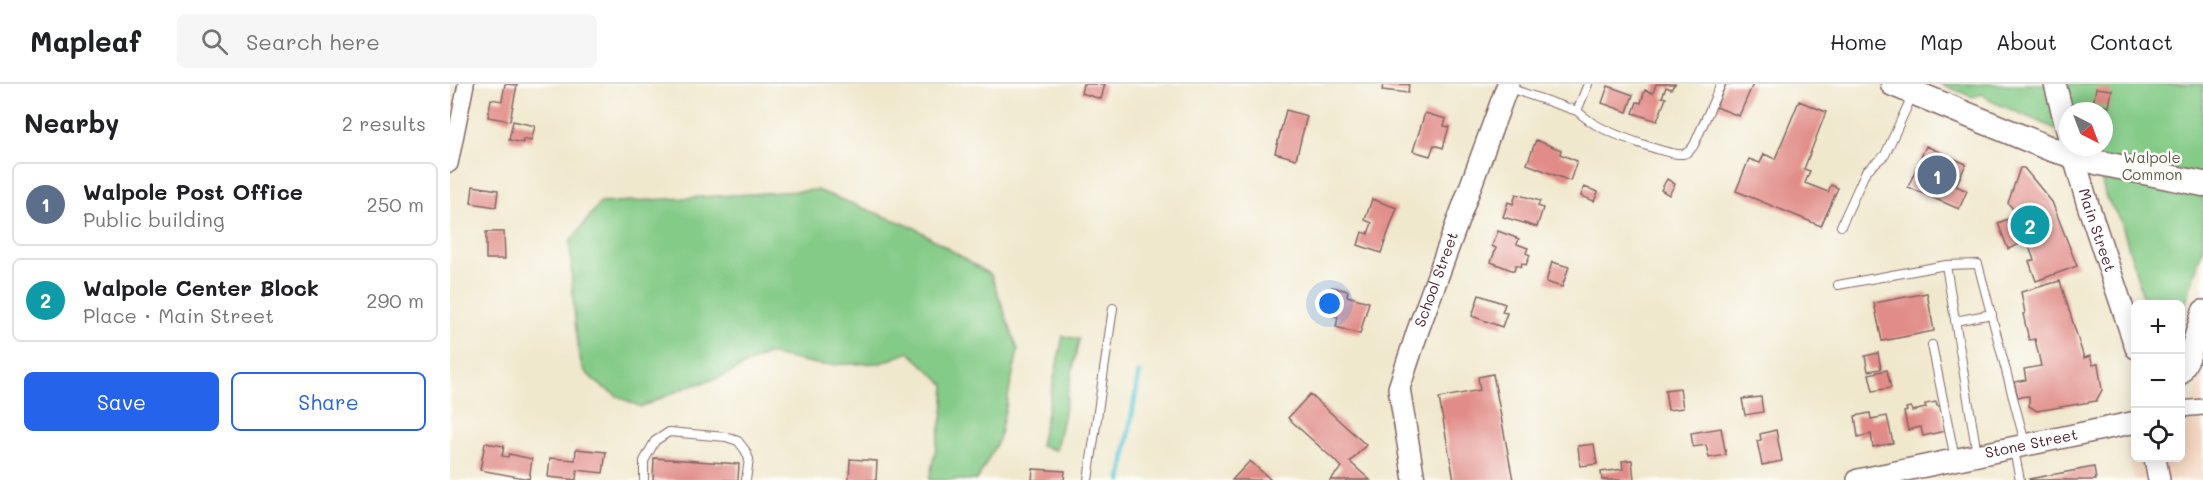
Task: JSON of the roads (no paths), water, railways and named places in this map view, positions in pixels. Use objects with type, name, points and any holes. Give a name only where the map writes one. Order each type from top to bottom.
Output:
[{"type":"main road","points":[[1903,88],[2044,146],[2059,146]]},
{"type":"main road","points":[[2106,156],[2203,184]]},
{"type":"street","points":[[450,164],[465,84]]},
{"type":"street","name":"Main Street","points":[[2055,84],[2060,102]]},
{"type":"street","name":"School Street","points":[[1414,480],[1399,388],[1507,86]]},
{"type":"street","name":"Main Street","points":[[2074,156],[2131,333]]},
{"type":"street","points":[[2185,366],[2203,311]]},
{"type":"street","points":[[2185,409],[2203,407]]},
{"type":"street","name":"Stone Street","points":[[1858,480],[2131,423]]},
{"type":"street","points":[[2156,462],[2159,480]]},
{"type":"lane","points":[[1576,111],[1588,84]]},
{"type":"lane","points":[[1507,86],[1576,111],[1596,125],[1629,139],[1663,151],[1682,154],[1688,152],[1694,145],[1721,84]]},
{"type":"lane","points":[[1841,226],[1866,171],[1885,155],[1903,88]]},
{"type":"lane","points":[[1838,285],[1946,265],[1978,264],[1992,314],[2019,447],[2020,480]]},
{"type":"lane","points":[[1946,265],[1978,456]]},
{"type":"lane","points":[[1088,480],[1113,308]]},
{"type":"lane","points":[[1955,321],[1992,314]]},
{"type":"lane","points":[[1932,345],[1955,460]]},
{"type":"lane","points":[[644,480],[644,461],[655,441],[669,432],[726,437],[738,441],[746,450],[749,459],[746,480]]},
{"type":"waterway","points":[[1121,480],[1139,373]]},
{"type":"place","name":"Walpole Post Office","points":[[1937,175]]},
{"type":"place","name":"Walpole Center Block","points":[[2030,225]]},
{"type":"park label","name":"Walpole Common","points":[[2152,166]]}]
